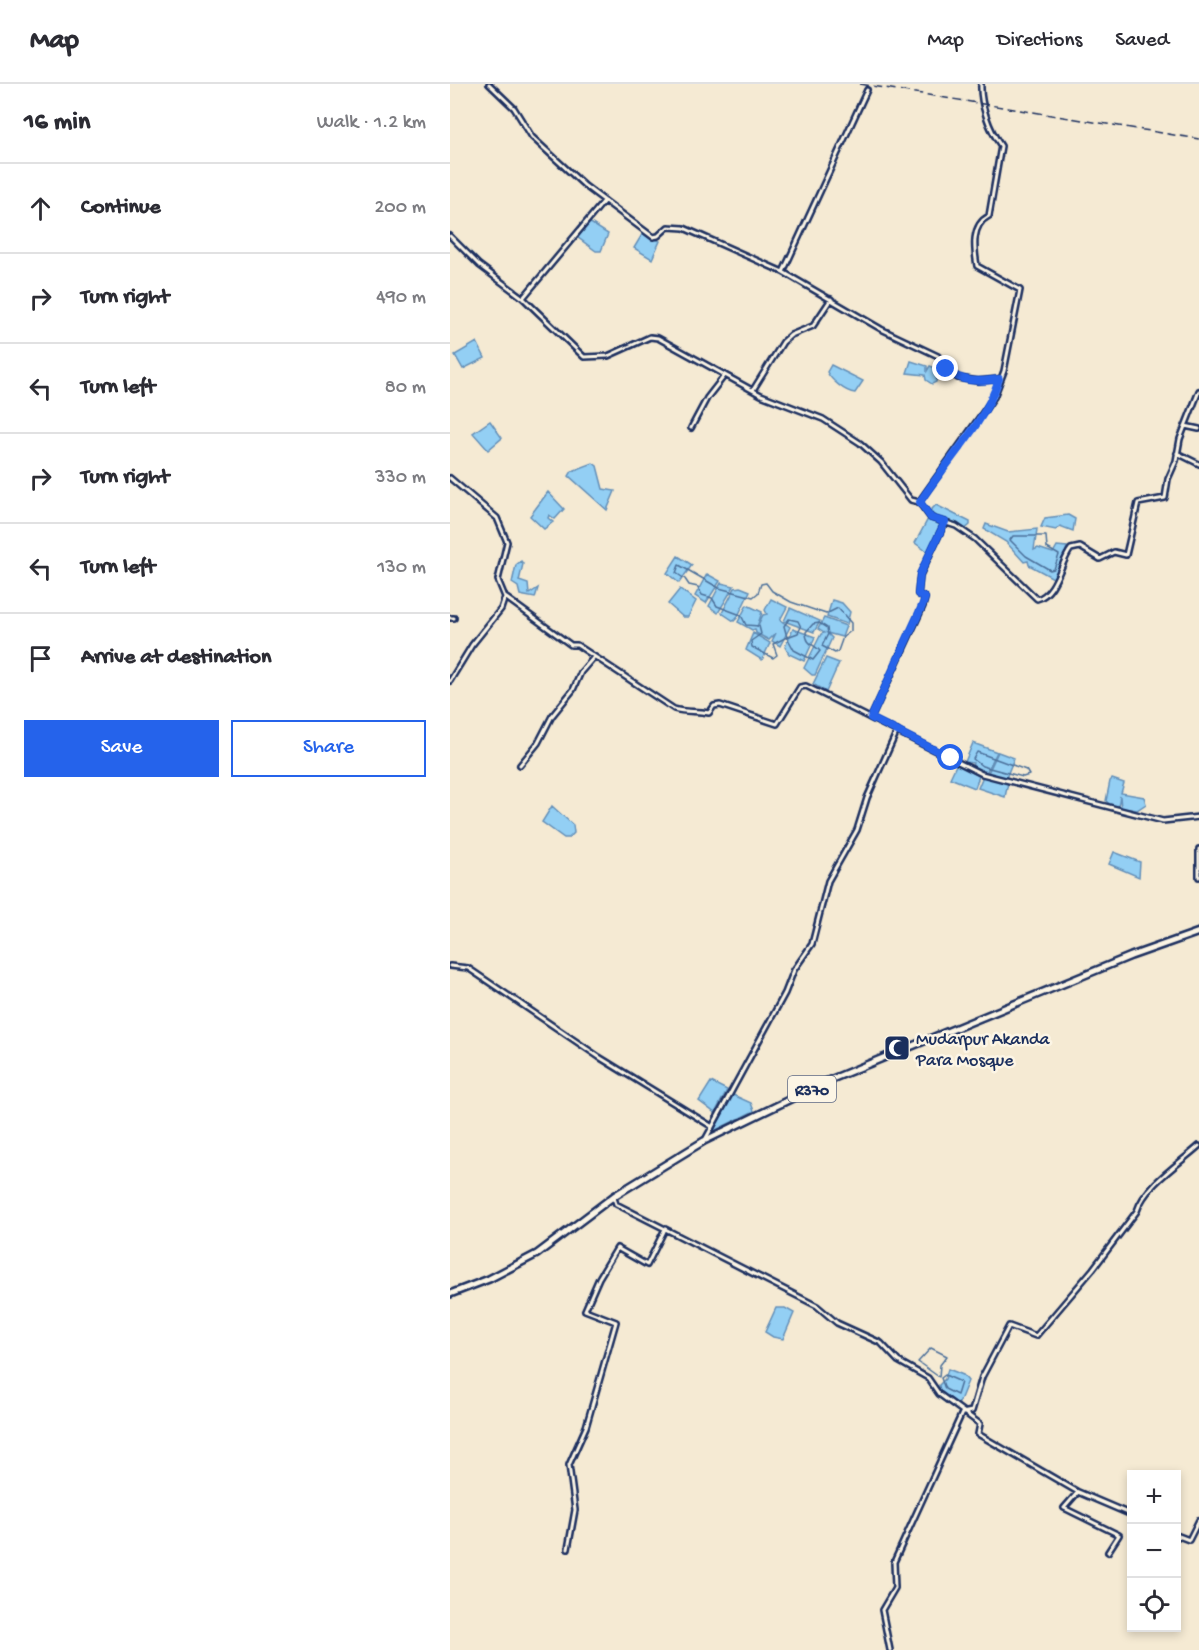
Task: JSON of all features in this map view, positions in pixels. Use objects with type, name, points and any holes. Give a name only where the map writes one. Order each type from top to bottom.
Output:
[{"type":"main road","name":"R370","points":[[450,1294],[489,1279],[537,1254],[614,1196],[704,1141],[832,1079],[1131,956],[1199,932]]},
{"type":"street","points":[[489,84],[514,108],[532,137],[603,201],[653,237],[658,236],[668,227],[684,228],[783,272],[881,329],[938,356],[946,369],[958,378],[978,381],[999,379]]},
{"type":"street","points":[[920,502],[980,420],[994,397],[1004,371],[1020,290],[977,267],[975,233],[980,221],[989,216],[1001,146],[993,135],[981,96],[981,84]]},
{"type":"street","points":[[783,272],[867,90]]},
{"type":"street","points":[[523,298],[603,201]]},
{"type":"street","points":[[450,236],[479,265],[523,298],[584,357],[608,356],[651,337],[657,338],[753,390],[823,419],[860,443],[881,462],[911,500],[920,502],[931,518],[956,526],[975,539],[1035,597],[1040,599],[1058,579],[1071,549],[1080,547],[1100,559],[1114,552],[1126,555],[1138,503],[1165,498],[1168,478],[1198,394]]},
{"type":"street","points":[[753,390],[783,342],[791,335],[813,326],[831,299]]},
{"type":"street","points":[[691,428],[707,398],[725,375]]},
{"type":"street","points":[[1185,426],[1199,429]]},
{"type":"street","points":[[1177,453],[1199,464]]},
{"type":"street","points":[[450,478],[497,518],[507,542],[498,580],[505,597],[572,645],[659,700],[687,713],[698,710],[710,713],[714,705],[720,705],[777,724],[800,687],[806,686],[982,774],[1039,791],[1061,793],[1163,821],[1199,817]]},
{"type":"street","points":[[871,718],[922,606],[925,598],[918,594],[917,582],[945,522]]},
{"type":"street","points":[[450,681],[472,645],[501,609],[505,597]]},
{"type":"street","points":[[520,765],[538,742],[552,716],[573,690],[581,672],[594,657]]},
{"type":"street","points":[[704,1141],[785,993],[794,970],[812,944],[828,881],[857,830],[867,798],[897,731]]},
{"type":"street","points":[[1199,849],[1199,878]]},
{"type":"street","points":[[450,966],[468,968],[599,1057],[711,1126]]},
{"type":"street","points":[[963,1413],[972,1411],[982,1377],[1009,1326],[1036,1336],[1093,1269],[1137,1211],[1139,1203],[1159,1180],[1199,1146]]},
{"type":"street","points":[[614,1196],[616,1204],[664,1231],[817,1306],[837,1323],[881,1343],[898,1360],[928,1378],[939,1394],[980,1424],[978,1434],[1078,1492],[1127,1513]]},
{"type":"street","points":[[567,1549],[575,1510],[569,1465],[586,1426],[616,1322],[585,1310],[599,1278],[618,1248],[646,1265],[664,1231]]},
{"type":"street","points":[[890,1650],[882,1610],[894,1588],[894,1562],[963,1413]]},
{"type":"street","points":[[1078,1492],[1064,1508],[1119,1535],[1108,1552]]},
{"type":"street","points":[[1181,1537],[1189,1540],[1199,1520]]},
{"type":"water","points":[[589,222],[608,234],[601,251],[596,251],[577,237]]},
{"type":"water","points":[[643,233],[660,241],[652,259],[634,248]]},
{"type":"water","points":[[477,342],[485,358],[463,369],[455,355]]},
{"type":"water","points":[[911,361],[927,366],[927,371],[930,366],[938,369],[936,382],[932,384],[926,380],[925,375],[907,373]]},
{"type":"water","points":[[831,365],[863,381],[855,393],[843,388],[832,379],[827,372]]},
{"type":"water","points":[[490,421],[502,438],[488,450],[473,433]]},
{"type":"water","points":[[593,463],[597,466],[603,489],[615,491],[607,510],[569,476],[572,471]]},
{"type":"water","points":[[548,492],[564,509],[555,519],[549,515],[548,518],[553,522],[544,529],[530,516]]},
{"type":"water","points":[[936,505],[970,522],[970,525],[964,530],[932,514],[930,511]]},
{"type":"water","points":[[1068,515],[1075,519],[1073,531],[1060,526],[1056,530],[1041,527],[1045,518]]},
{"type":"water","points":[[928,519],[941,523],[942,527],[929,553],[915,543]]},
{"type":"water","points":[[986,524],[1008,532],[1037,529],[1034,550],[1038,548],[1053,553],[1057,546],[1067,547],[1055,579],[1029,565],[1028,561],[1024,562],[1006,542],[984,529]]},
{"type":"water","points":[[678,556],[692,565],[679,583],[667,573]]},
{"type":"water","points":[[521,561],[523,564],[519,581],[528,584],[529,594],[538,588],[535,598],[520,595],[518,587],[512,583],[516,565]]},
{"type":"water","points":[[707,574],[720,581],[706,603],[695,596]]},
{"type":"water","points":[[721,583],[734,586],[718,613],[709,606]]},
{"type":"water","points":[[740,587],[750,591],[734,621],[722,613],[735,588]]},
{"type":"water","points":[[680,589],[696,601],[688,617],[683,617],[668,604]]},
{"type":"water","points":[[771,599],[787,607],[780,620],[790,627],[780,646],[772,641],[776,633],[769,640],[756,633],[755,629],[752,630],[738,622],[747,605],[762,612],[757,627],[763,615],[767,614],[765,610]]},
{"type":"water","points":[[832,600],[842,603],[850,612],[847,624],[827,617]]},
{"type":"water","points":[[790,608],[820,621],[814,632],[784,621]]},
{"type":"water","points":[[824,618],[846,626],[842,637],[827,633],[832,638],[815,675],[812,675],[804,668],[821,634],[824,633],[818,629]]},
{"type":"water","points":[[793,629],[815,637],[804,661],[789,654],[785,647]]},
{"type":"water","points":[[753,633],[770,643],[762,660],[746,650]]},
{"type":"water","points":[[826,658],[839,663],[826,692],[813,684]]},
{"type":"water","points":[[973,743],[997,752],[987,771],[972,768],[973,763],[965,762]]},
{"type":"water","points":[[998,752],[1014,758],[1006,778],[988,773]]},
{"type":"water","points":[[957,763],[979,776],[975,788],[950,778]]},
{"type":"water","points":[[983,776],[1008,783],[1005,797],[978,788]]},
{"type":"water","points":[[1112,779],[1124,783],[1121,793],[1144,797],[1146,804],[1137,810],[1121,808],[1120,796],[1118,807],[1112,806],[1106,801]]},
{"type":"water","points":[[552,806],[573,825],[574,833],[569,838],[564,838],[542,822]]},
{"type":"water","points":[[1114,852],[1140,862],[1139,877],[1109,864]]},
{"type":"water","points":[[711,1082],[727,1090],[715,1113],[699,1101]]},
{"type":"water","points":[[731,1094],[751,1103],[754,1111],[712,1132]]},
{"type":"water","points":[[776,1308],[785,1308],[794,1313],[783,1339],[765,1332]]},
{"type":"water","points":[[948,1369],[963,1375],[968,1381],[959,1403],[946,1398],[939,1389]]},
{"type":"railway","points":[[860,84],[1199,139]]},
{"type":"place","name":"Mudarpur Akanda Para Mosque","points":[[897,1048]]},
{"type":"route","points":[[946,369],[958,378],[970,381],[999,379],[994,397],[980,420],[920,502],[931,518],[945,522],[942,533],[917,582],[918,594],[925,598],[922,606],[871,718],[951,758]]}]
